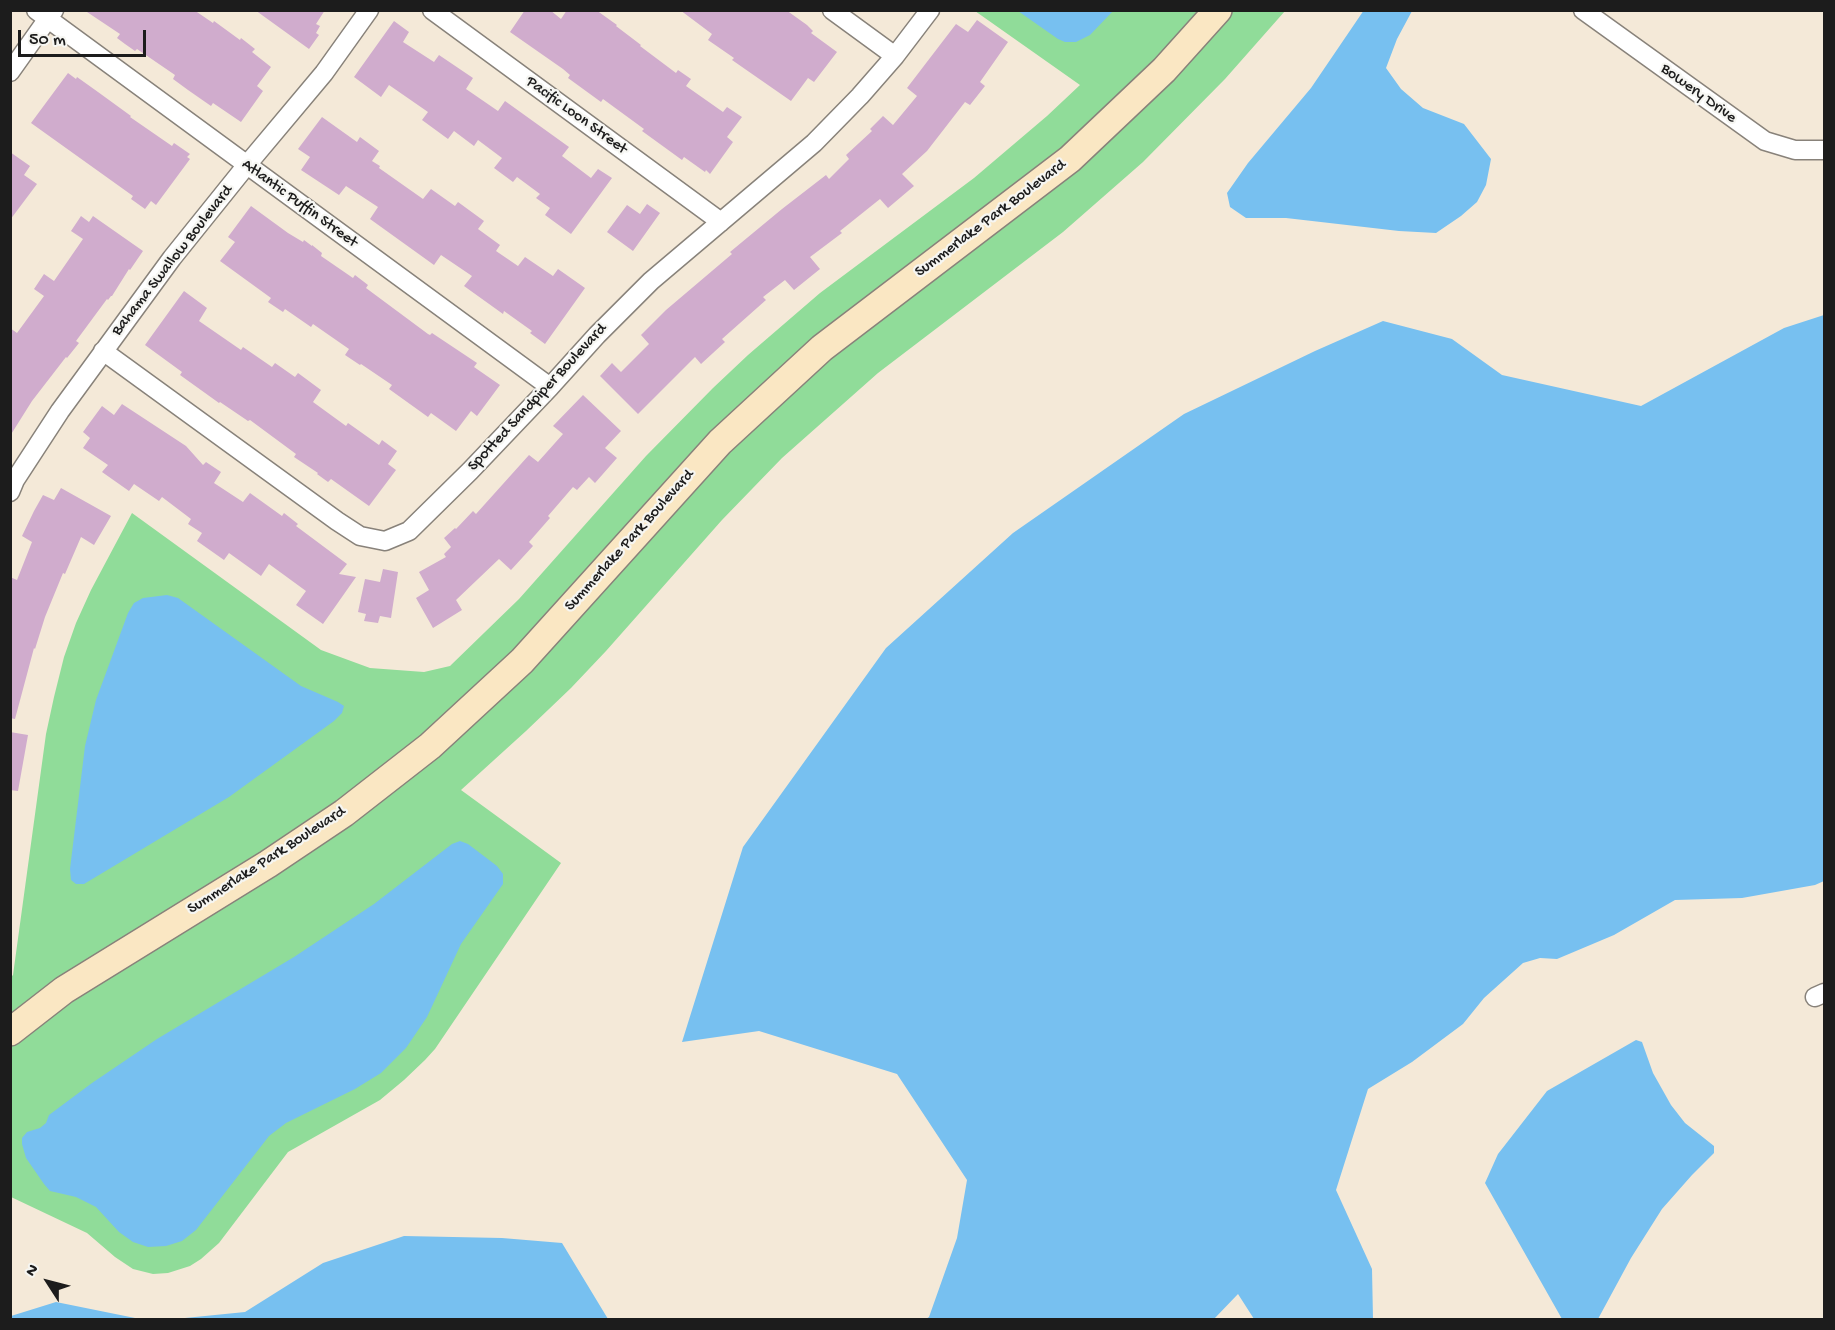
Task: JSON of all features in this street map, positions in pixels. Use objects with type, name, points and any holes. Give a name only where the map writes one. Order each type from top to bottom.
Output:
[{"type":"main road","name":"Summerlake Park Boulevard","points":[[10,1032],[64,990],[268,864],[344,813],[430,746],[522,661],[720,441],[822,348],[1070,159],[1164,70],[1218,10]]},
{"type":"street","name":"Bahama Swallow Boulevard","points":[[10,492],[15,480],[60,411],[172,258],[324,73],[369,10]]},
{"type":"street","name":"Pacific Loon Street","points":[[432,10],[721,222]]},
{"type":"street","points":[[832,10],[895,56]]},
{"type":"street","name":"Spotted Sandpiper Boulevard","points":[[104,351],[337,521],[360,536],[385,541],[409,531],[470,471],[597,335],[651,281],[814,143],[895,56],[930,10]]},
{"type":"street","name":"Bowery Drive","points":[[1583,10],[1765,141],[1795,150],[1824,150]]},
{"type":"street","name":"Atlantic Puffin Street","points":[[46,13],[246,166],[550,387]]},
{"type":"street","points":[[10,72],[46,13]]},
{"type":"green space","points":[[975,11],[1201,11],[1091,123],[1041,167],[961,231],[505,662],[370,781],[11,1019],[11,977],[46,734],[54,697],[64,657],[76,623],[132,513],[321,650],[370,668],[424,672],[450,666],[519,599],[646,456],[748,355],[820,293],[974,178],[1080,85]]},
{"type":"green space","points":[[1218,11],[1285,11],[1225,79],[1143,162],[1063,232],[878,373],[782,458],[722,520],[571,688],[461,790],[561,863],[435,1049],[425,1060],[380,1100],[288,1152],[219,1243],[190,1266],[168,1273],[153,1274],[133,1269],[87,1233],[11,1197],[11,1032],[430,746],[720,441],[1070,159]]},
{"type":"water","points":[[1364,10],[1412,11],[1397,39],[1386,68],[1401,89],[1423,108],[1464,124],[1491,159],[1486,185],[1477,202],[1436,233],[1286,218],[1246,218],[1230,207],[1227,193],[1248,163],[1311,88]]},
{"type":"water","points":[[1018,11],[1113,11],[1090,35],[1076,42],[1065,42]]},
{"type":"water","points":[[1824,315],[1824,881],[1815,885],[1742,898],[1675,900],[1614,935],[1557,959],[1540,958],[1523,963],[1484,998],[1463,1024],[1412,1062],[1368,1089],[1336,1190],[1372,1269],[1373,1319],[1254,1319],[1238,1294],[1214,1319],[926,1319],[929,1317],[957,1238],[967,1180],[897,1074],[759,1031],[682,1042],[743,847],[886,648],[1013,533],[1184,414],[1383,321],[1452,339],[1502,375],[1641,406],[1784,328]]},
{"type":"water","points":[[167,595],[178,598],[301,686],[344,706],[342,713],[229,797],[84,884],[76,884],[71,880],[70,869],[85,746],[96,700],[128,613],[134,603],[143,598]]},
{"type":"water","points":[[460,841],[468,844],[497,866],[503,874],[503,884],[461,944],[427,1017],[406,1048],[381,1073],[355,1089],[286,1123],[269,1136],[196,1230],[182,1241],[166,1246],[148,1247],[133,1242],[119,1232],[96,1207],[76,1197],[50,1191],[44,1184],[26,1158],[22,1138],[27,1132],[40,1128],[46,1123],[49,1115],[157,1039],[294,957],[374,904],[452,844]]},
{"type":"water","points":[[1636,1040],[1642,1042],[1653,1073],[1671,1105],[1685,1123],[1714,1146],[1714,1153],[1662,1209],[1631,1258],[1598,1319],[1562,1319],[1485,1183],[1498,1154],[1547,1091]]},
{"type":"water","points":[[404,1236],[502,1238],[562,1243],[608,1319],[175,1319],[245,1312],[323,1263]]},
{"type":"water","points":[[56,1302],[140,1319],[11,1319],[11,1316]]},
{"type":"building","points":[[84,10],[194,10],[240,40],[241,38],[255,49],[252,52],[271,67],[257,86],[263,91],[241,122],[213,103],[211,106],[188,90],[173,79],[175,75],[137,49],[135,51],[125,44],[117,38],[120,34]]},
{"type":"building","points":[[255,10],[325,10],[316,24],[320,26],[316,33],[319,35],[309,49]]},
{"type":"building","points":[[525,10],[550,10],[561,19],[567,10],[596,10],[676,73],[678,70],[691,79],[686,86],[723,112],[727,107],[742,117],[727,137],[733,142],[710,174],[684,157],[682,160],[603,99],[601,102],[568,78],[570,75],[563,69],[510,32]]},
{"type":"building","points":[[680,10],[786,10],[807,25],[813,31],[811,33],[837,52],[814,82],[808,78],[791,101],[732,60],[734,58],[708,40],[712,34]]},
{"type":"building","points":[[977,20],[1008,42],[980,82],[985,86],[970,105],[965,102],[927,151],[902,174],[914,186],[888,208],[880,199],[840,231],[842,233],[810,257],[820,269],[794,290],[785,280],[763,297],[766,300],[722,339],[725,342],[701,364],[695,357],[638,414],[600,376],[612,363],[621,372],[649,344],[641,335],[666,310],[782,209],[826,175],[829,179],[849,159],[846,155],[872,131],[870,129],[883,116],[893,125],[917,96],[907,88],[956,24],[968,32]]},
{"type":"building","points":[[394,21],[409,32],[403,42],[434,62],[439,55],[473,78],[466,89],[498,111],[505,101],[569,147],[562,156],[591,178],[598,169],[612,178],[571,234],[545,215],[550,208],[536,198],[540,194],[517,177],[513,182],[494,168],[502,158],[478,140],[474,146],[454,131],[448,139],[422,120],[428,112],[389,85],[381,97],[354,77]]},
{"type":"building","points":[[68,73],[76,79],[77,77],[172,146],[174,143],[190,154],[187,157],[190,159],[156,205],[151,201],[145,209],[131,199],[133,196],[31,123]]},
{"type":"building","points":[[322,117],[357,142],[360,137],[379,151],[372,161],[423,199],[431,189],[455,206],[458,202],[484,221],[478,229],[500,245],[496,251],[518,266],[525,257],[553,276],[558,269],[585,288],[545,344],[530,333],[532,331],[504,311],[503,314],[464,286],[472,276],[441,255],[434,265],[370,219],[378,207],[346,186],[339,195],[301,170],[310,157],[298,149]]},
{"type":"building","points":[[10,152],[30,166],[24,175],[37,184],[10,220]]},
{"type":"building","points":[[647,204],[660,213],[633,251],[607,232],[627,205],[640,214]]},
{"type":"building","points":[[251,206],[288,233],[312,245],[322,253],[321,256],[353,278],[355,275],[368,285],[366,288],[428,334],[432,333],[477,363],[474,367],[500,385],[477,416],[471,411],[456,431],[431,413],[428,417],[389,389],[392,385],[345,355],[349,349],[313,324],[311,327],[285,309],[283,312],[268,302],[271,298],[220,261],[235,242],[228,237]]},
{"type":"building","points":[[81,216],[89,222],[93,216],[143,251],[112,296],[107,299],[76,341],[79,343],[32,401],[10,436],[10,328],[17,333],[44,296],[34,289],[44,274],[54,281],[83,239],[71,231]]},
{"type":"building","points":[[184,291],[207,308],[199,321],[241,350],[243,347],[272,367],[275,363],[295,377],[298,373],[321,390],[313,402],[346,426],[348,423],[379,445],[382,440],[397,451],[388,464],[396,470],[369,506],[331,479],[328,482],[294,457],[296,454],[250,420],[248,421],[219,403],[180,375],[182,372],[145,345]]},
{"type":"building","points":[[583,395],[621,431],[605,448],[617,458],[595,483],[589,477],[577,490],[573,487],[529,542],[533,546],[511,570],[499,559],[456,600],[462,610],[433,628],[416,598],[429,590],[419,572],[446,557],[444,554],[451,547],[444,538],[473,511],[476,514],[529,455],[538,462],[563,434],[553,426]]},
{"type":"building","points":[[122,404],[186,446],[203,465],[206,462],[221,472],[214,483],[243,502],[250,493],[282,516],[284,513],[298,524],[296,526],[347,564],[339,574],[356,577],[323,624],[296,605],[306,591],[269,564],[261,576],[229,553],[224,560],[197,541],[202,533],[188,524],[191,519],[162,497],[159,501],[134,484],[129,491],[102,472],[108,465],[83,448],[90,438],[83,432],[102,406],[114,415]]},
{"type":"building","points":[[61,488],[111,516],[94,545],[81,537],[65,574],[63,573],[34,648],[15,719],[10,718],[10,577],[17,580],[32,542],[22,536],[43,495],[54,500]]},
{"type":"building","points":[[383,569],[398,572],[391,618],[380,616],[378,623],[364,621],[366,614],[358,612],[365,579],[380,582]]},
{"type":"building","points":[[10,732],[28,735],[18,791],[10,790]]}]
